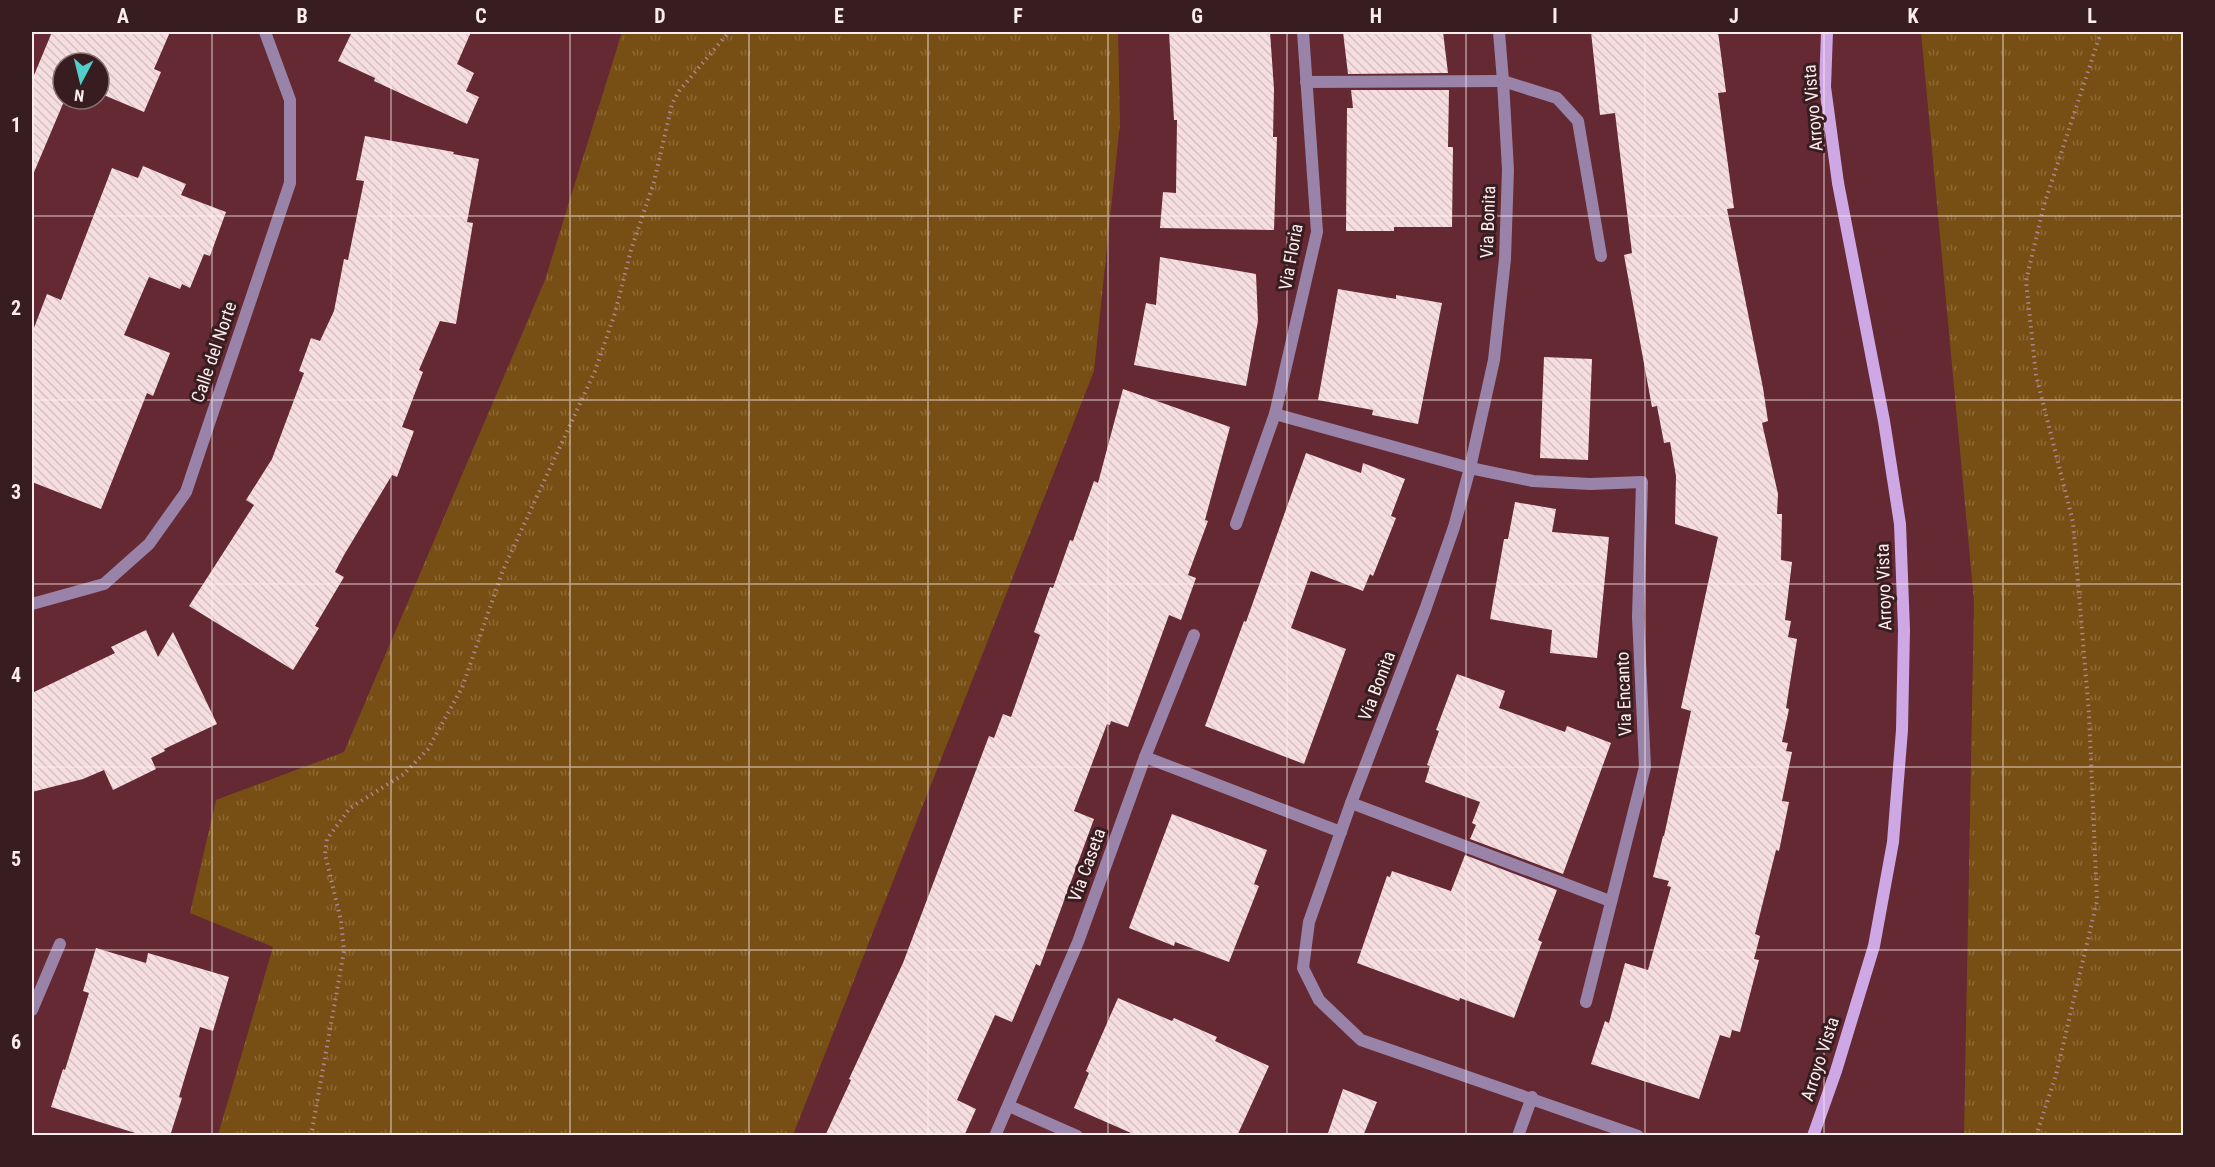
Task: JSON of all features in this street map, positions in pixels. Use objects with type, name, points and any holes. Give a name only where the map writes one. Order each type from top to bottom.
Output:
[{"type":"street","name":"Calle del Norte","points":[[32,604],[104,584],[149,543],[186,492],[290,183],[290,100],[265,32]]},
{"type":"street","name":"Via Floria","points":[[1236,524],[1275,414],[1317,232],[1303,32]]},
{"type":"street","name":"Via Bonita","points":[[1498,32],[1508,170],[1505,259],[1494,360],[1470,468],[1454,527],[1309,922],[1304,968],[1319,1000],[1361,1040],[1532,1097],[1638,1136]]},
{"type":"street","name":"Arroyo Vista","points":[[1813,1136],[1836,1071],[1874,946],[1893,842],[1902,730],[1904,630],[1900,524],[1884,421],[1838,183],[1825,87],[1827,32]]},
{"type":"street","points":[[1306,82],[1503,81],[1557,98],[1578,121],[1601,256]]},
{"type":"street","points":[[1275,414],[1470,468]]},
{"type":"street","name":"Via Encanto","points":[[1470,468],[1533,481],[1590,484],[1642,482],[1638,617],[1645,767],[1586,1002]]},
{"type":"street","name":"Via Caseta","points":[[995,1136],[1078,942],[1145,757],[1194,635]]},
{"type":"street","points":[[1145,757],[1341,832]]},
{"type":"street","points":[[1351,803],[1610,901]]},
{"type":"street","points":[[32,1010],[60,944]]},
{"type":"street","points":[[1518,1136],[1532,1097]]},
{"type":"street","points":[[1009,1106],[1077,1136]]},
{"type":"path","points":[[311,1136],[344,951],[341,921],[325,854],[327,839],[350,808],[404,774],[428,749],[452,708],[473,660],[503,570],[596,371],[615,314],[631,250],[654,182],[672,104],[679,91],[729,32]]},
{"type":"path","points":[[2036,1136],[2056,1075],[2097,901],[2089,714],[2073,522],[2036,375],[2026,281],[2044,205],[2101,32]]},
{"type":"green space","points":[[622,32],[1118,32],[1120,123],[1094,371],[793,1135],[218,1135],[273,947],[190,913],[216,800],[344,752],[545,280]]},
{"type":"green space","points":[[1921,32],[2183,32],[2183,1135],[1964,1135],[1974,601]]},
{"type":"building","points":[[52,32],[170,32],[154,69],[161,72],[144,112],[111,98],[111,51],[51,51],[51,111],[60,111],[32,177],[32,80]]},
{"type":"building","points":[[352,32],[471,32],[457,64],[474,73],[466,91],[479,97],[467,124],[374,81],[375,78],[338,61]]},
{"type":"building","points":[[1169,32],[1270,32],[1274,89],[1273,137],[1277,137],[1274,230],[1160,228],[1163,192],[1176,193],[1177,120],[1174,120]]},
{"type":"building","points":[[1343,32],[1443,32],[1448,73],[1348,74]]},
{"type":"building","points":[[1591,32],[1718,32],[1726,92],[1718,93],[1734,208],[1727,209],[1763,388],[1768,421],[1762,423],[1778,494],[1777,514],[1782,514],[1781,560],[1792,562],[1785,620],[1791,621],[1788,637],[1797,639],[1786,708],[1789,709],[1782,742],[1788,743],[1786,751],[1792,752],[1782,801],[1789,802],[1779,851],[1776,850],[1755,934],[1760,936],[1754,959],[1759,960],[1740,1032],[1732,1030],[1730,1038],[1720,1035],[1699,1099],[1591,1064],[1605,1021],[1609,1023],[1625,963],[1648,970],[1671,887],[1667,886],[1669,881],[1653,877],[1691,711],[1681,708],[1718,537],[1675,524],[1676,476],[1670,442],[1664,443],[1657,406],[1652,407],[1624,255],[1632,253],[1615,113],[1600,115]]},
{"type":"building","points":[[1351,90],[1449,90],[1448,147],[1453,147],[1452,227],[1394,227],[1394,231],[1346,231],[1347,108],[1353,108]]},
{"type":"building","points":[[365,136],[454,152],[453,154],[479,159],[467,222],[473,223],[456,324],[440,321],[419,370],[423,372],[402,427],[414,431],[397,477],[392,475],[344,555],[335,572],[344,577],[315,626],[319,628],[293,670],[189,606],[254,505],[246,500],[272,459],[304,373],[299,371],[311,338],[320,341],[334,311],[344,259],[348,260],[364,181],[356,180]]},
{"type":"building","points":[[143,166],[186,184],[181,195],[226,212],[210,256],[204,254],[190,288],[182,284],[180,289],[149,277],[124,335],[170,353],[153,396],[147,393],[101,509],[32,482],[32,333],[47,294],[61,300],[112,168],[138,178]]},
{"type":"building","points":[[1160,257],[1256,274],[1258,321],[1246,386],[1134,365],[1146,303],[1156,305]]},
{"type":"building","points":[[1338,289],[1396,299],[1396,295],[1442,303],[1418,424],[1372,415],[1373,410],[1318,400]]},
{"type":"building","points":[[1544,357],[1592,359],[1588,460],[1540,458]]},
{"type":"building","points":[[1123,389],[1230,427],[1205,520],[1208,521],[1188,575],[1196,578],[1181,620],[1169,615],[1128,727],[1111,721],[1110,725],[1107,724],[1074,811],[1094,819],[1040,966],[1036,964],[1012,1022],[995,1015],[957,1100],[976,1109],[964,1136],[825,1136],[903,963],[989,736],[994,738],[1003,714],[1011,717],[1040,635],[1034,632],[1050,587],[1053,588],[1070,540],[1073,541],[1094,481],[1098,483]]},
{"type":"building","points":[[1306,453],[1361,473],[1363,463],[1405,479],[1391,516],[1396,518],[1373,576],[1370,574],[1363,591],[1311,571],[1291,628],[1346,649],[1304,764],[1205,726],[1244,621],[1246,622]]},
{"type":"building","points":[[1515,502],[1556,509],[1552,532],[1609,537],[1597,658],[1550,653],[1552,630],[1490,619],[1504,539],[1508,539]]},
{"type":"building","points":[[146,630],[158,657],[173,632],[217,724],[164,749],[165,751],[151,758],[156,769],[113,790],[104,770],[83,779],[32,792],[32,693],[115,653],[111,647]]},
{"type":"building","points":[[1457,674],[1505,691],[1499,708],[1565,732],[1567,726],[1611,743],[1563,874],[1470,839],[1476,825],[1472,823],[1480,802],[1425,782],[1430,766],[1427,765],[1439,731],[1436,730]]},
{"type":"building","points":[[1172,814],[1267,850],[1254,884],[1259,886],[1229,962],[1175,942],[1174,946],[1129,928]]},
{"type":"building","points":[[1465,855],[1557,890],[1538,940],[1542,942],[1514,1018],[1460,998],[1459,1001],[1357,963],[1387,876],[1390,877],[1392,871],[1451,891]]},
{"type":"building","points":[[96,948],[146,963],[148,953],[229,977],[213,1031],[200,1027],[170,1136],[145,1136],[51,1107],[89,993],[83,991]]},
{"type":"building","points":[[1118,998],[1172,1021],[1174,1018],[1217,1037],[1215,1041],[1269,1066],[1237,1136],[1138,1136],[1074,1108],[1089,1073],[1086,1071]]},
{"type":"building","points":[[1343,1089],[1377,1102],[1363,1136],[1327,1136]]}]
